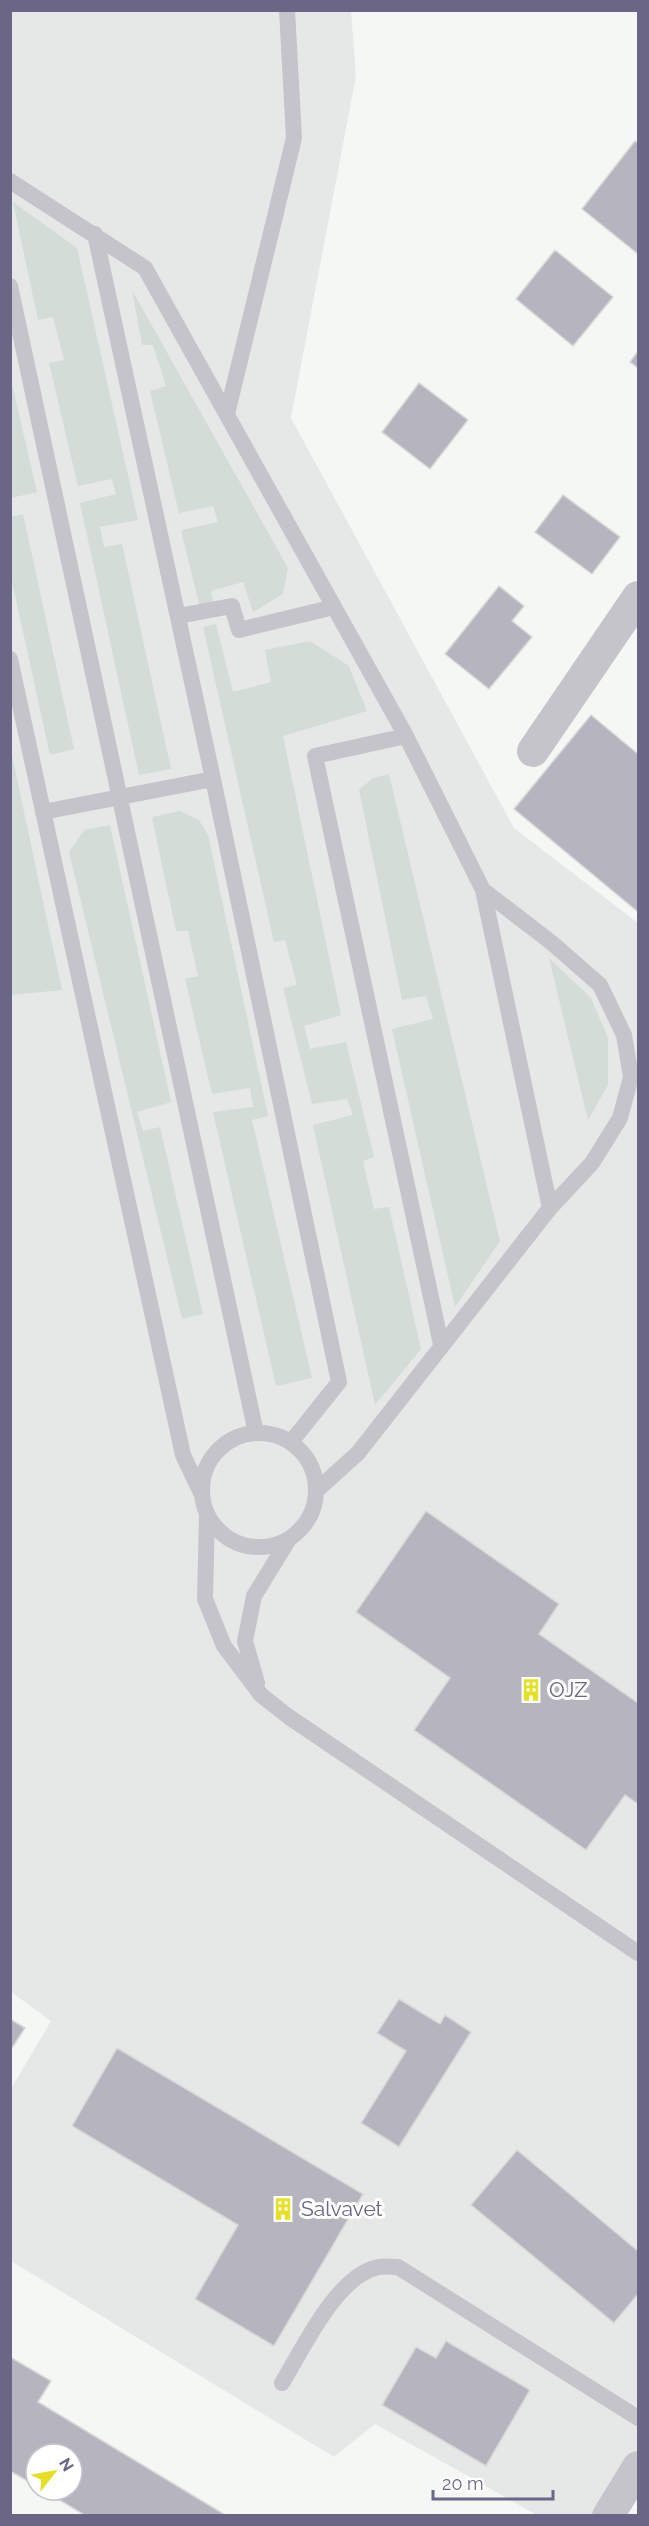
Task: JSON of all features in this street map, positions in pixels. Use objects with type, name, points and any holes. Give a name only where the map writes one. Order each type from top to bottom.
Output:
[{"type":"street","points":[[532,751],[639,597]]},
{"type":"street","points":[[619,2511],[639,2467]]},
{"type":"lane","points":[[227,414],[294,138],[287,10]]},
{"type":"lane","points":[[10,181],[145,268],[406,736],[483,890],[550,1208]]},
{"type":"lane","points":[[95,234],[213,779],[339,1382],[291,1442]]},
{"type":"lane","points":[[10,286],[256,1433]]},
{"type":"lane","points":[[178,616],[232,606],[239,630],[334,607]]},
{"type":"lane","points":[[10,659],[183,1455],[202,1495],[207,1514],[205,1599],[224,1646],[261,1695],[289,1717],[639,1953]]},
{"type":"lane","points":[[406,736],[315,756],[441,1344]]},
{"type":"lane","points":[[43,812],[213,779]]},
{"type":"lane","points":[[316,1491],[358,1453],[441,1344],[550,1208],[592,1163],[620,1118],[631,1077],[624,1035],[600,985],[552,943],[483,890]]},
{"type":"lane","points":[[202,1495],[204,1477],[210,1460],[222,1446],[238,1437],[256,1433],[274,1435],[291,1442],[314,1472],[316,1491],[313,1510],[303,1527],[289,1539],[254,1596],[245,1641],[261,1695]]},
{"type":"lane","points":[[207,1514],[218,1530],[226,1536],[252,1547],[271,1546],[289,1539]]},
{"type":"lane","points":[[282,2383],[331,2305],[354,2278],[376,2267],[398,2267],[639,2418]]},
{"type":"shaded area","points":[[11,11],[351,11],[356,76],[291,418],[514,828],[638,923],[638,2467],[608,2515],[537,2515],[375,2424],[334,2457],[11,2261],[11,2089],[51,2021],[11,1992]]},
{"type":"shaded area","points":[[13,202],[77,248],[138,520],[100,527],[104,547],[122,544],[171,769],[139,775],[80,503],[116,494],[112,479],[78,486],[49,363],[64,360],[53,317],[38,320]]},
{"type":"shaded area","points":[[132,290],[288,568],[283,594],[253,612],[243,582],[211,591],[214,605],[200,608],[181,530],[218,522],[213,506],[179,513],[150,391],[166,386],[153,345],[142,345]]},
{"type":"shaded area","points":[[10,376],[37,492],[11,498],[10,498]]},
{"type":"shaded area","points":[[23,514],[74,749],[50,755],[11,577],[11,517]]},
{"type":"shaded area","points":[[216,624],[233,692],[271,682],[265,650],[310,641],[349,666],[367,711],[283,736],[341,1015],[304,1026],[310,1049],[346,1042],[374,1157],[363,1161],[374,1209],[389,1207],[421,1349],[375,1405],[313,1125],[353,1115],[347,1099],[312,1104],[283,988],[297,985],[285,940],[274,942],[203,627]]},
{"type":"shaded area","points":[[11,751],[62,990],[11,995]]},
{"type":"shaded area","points":[[389,774],[500,1241],[455,1307],[392,1029],[433,1019],[426,996],[402,1000],[359,790],[373,778]]},
{"type":"shaded area","points":[[180,811],[199,820],[208,835],[268,1116],[252,1120],[312,1378],[276,1386],[213,1112],[253,1107],[250,1088],[212,1094],[185,979],[198,976],[188,931],[176,931],[152,817]]},
{"type":"shaded area","points":[[110,825],[171,1102],[137,1112],[143,1131],[160,1127],[203,1314],[182,1319],[69,852],[84,830]]},
{"type":"shaded area","points":[[549,958],[591,998],[608,1038],[608,1085],[588,1120]]},
{"type":"building","points":[[635,141],[638,143],[638,254],[582,209]]},
{"type":"building","points":[[555,250],[613,297],[573,346],[516,299]]},
{"type":"building","points":[[638,351],[638,368],[630,362]]},
{"type":"building","points":[[419,383],[468,420],[430,469],[382,432]]},
{"type":"building","points":[[563,495],[620,537],[592,574],[535,532]]},
{"type":"building","points":[[499,586],[524,606],[512,621],[532,637],[489,689],[445,654]]},
{"type":"building","points":[[591,715],[638,754],[638,912],[514,809]]},
{"type":"building","name":"OJZ","points":[[426,1511],[559,1604],[539,1634],[638,1703],[638,1804],[625,1795],[586,1850],[414,1730],[450,1678],[356,1612]]},
{"type":"building","points":[[399,1999],[440,2024],[445,2015],[471,2032],[399,2147],[361,2123],[406,2051],[377,2033]]},
{"type":"building","points":[[10,2019],[25,2028],[10,2051]]},
{"type":"building","name":"Salvavet","points":[[117,2048],[363,2194],[274,2346],[195,2299],[238,2225],[72,2126]]},
{"type":"building","points":[[517,2150],[638,2251],[638,2294],[614,2323],[471,2205]]},
{"type":"building","points":[[446,2341],[530,2390],[486,2466],[382,2405],[416,2347],[436,2358]]},
{"type":"building","points":[[10,2357],[51,2381],[38,2402],[227,2516],[86,2516],[63,2502],[84,2502],[84,2442],[24,2442],[24,2479],[10,2471]]},
{"type":"place","name":"OJZ","points":[[531,1690]]},
{"type":"place","name":"Salvavet","points":[[283,2209]]}]
